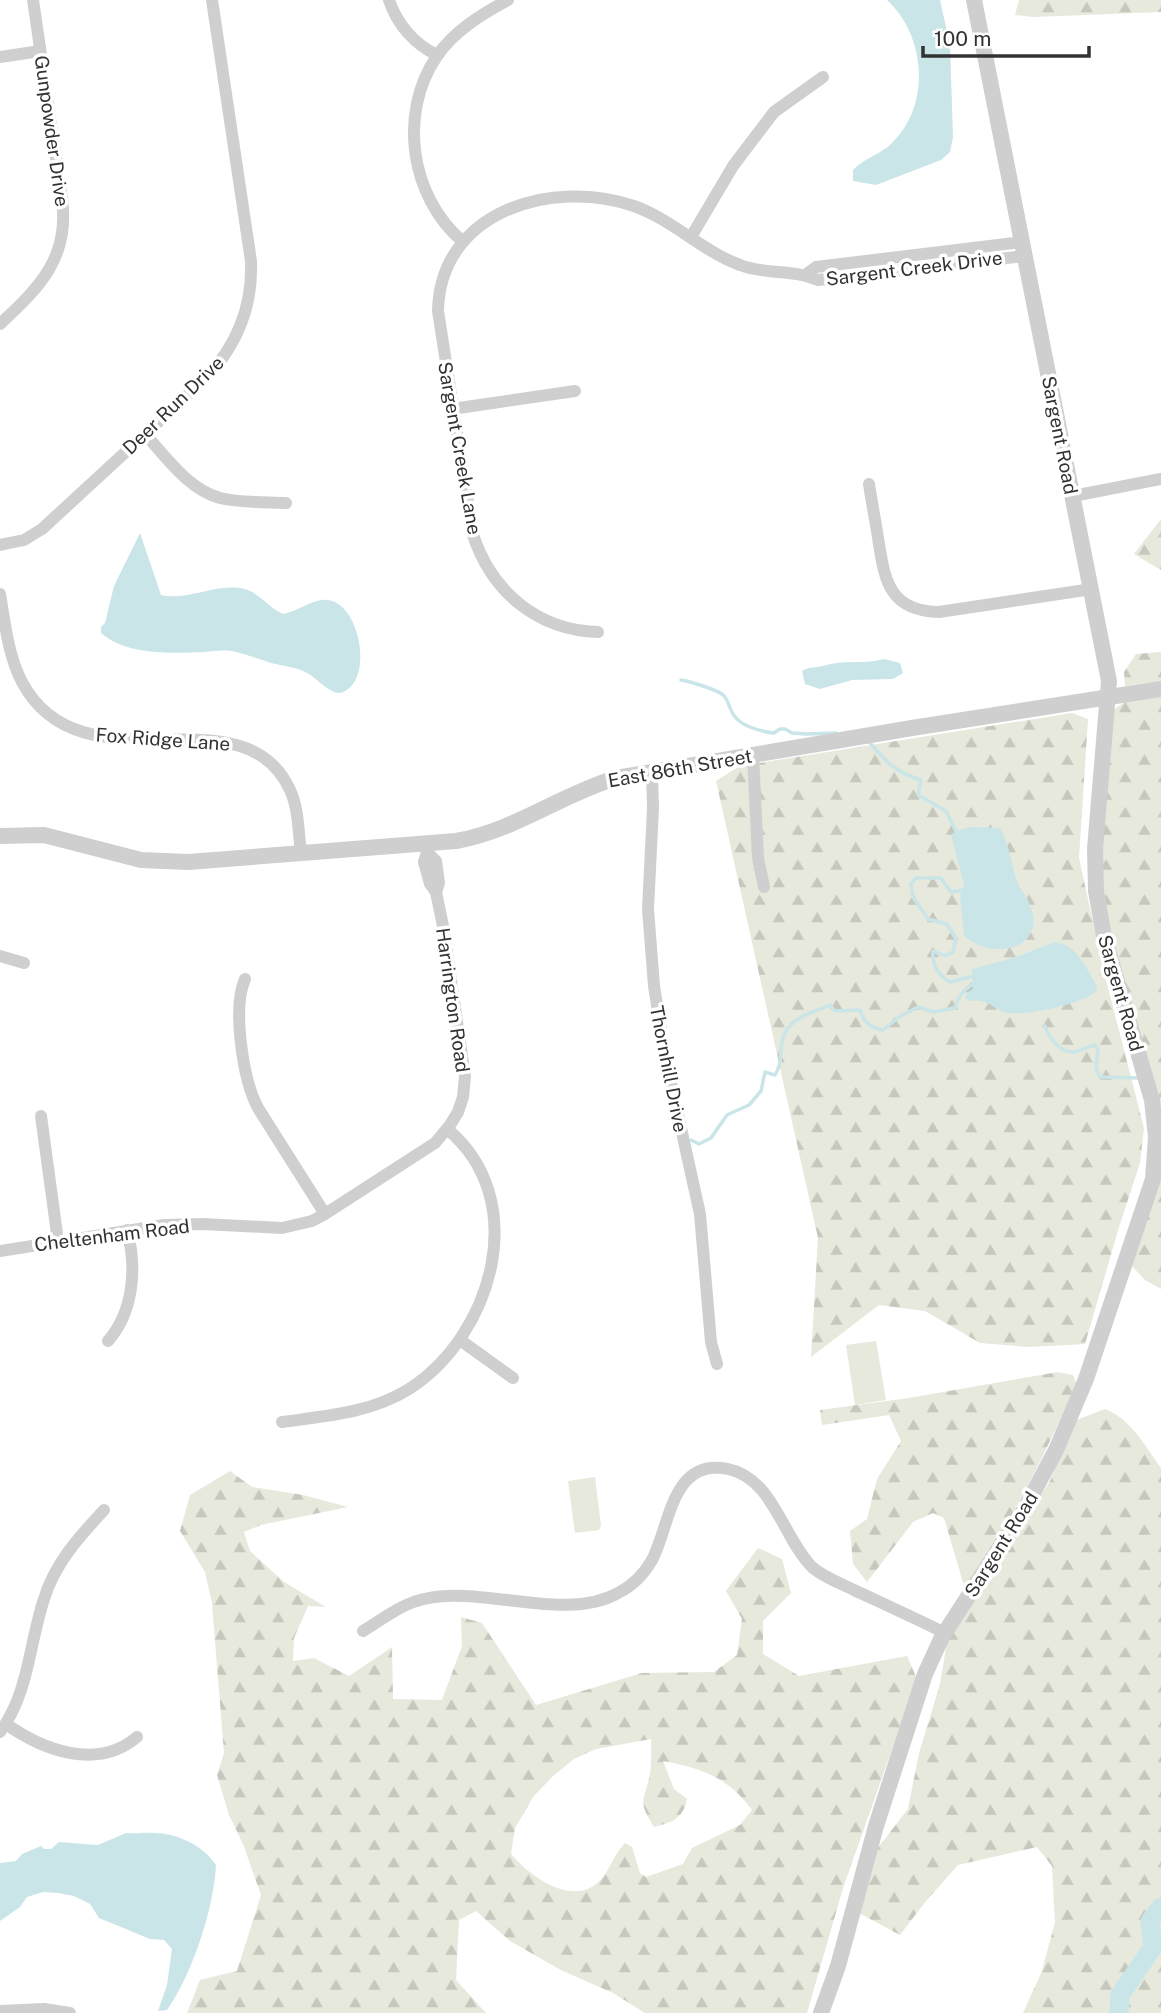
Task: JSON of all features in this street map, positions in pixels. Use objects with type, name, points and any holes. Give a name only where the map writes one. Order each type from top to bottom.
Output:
[{"type":"street","name":"Gunpowder Drive","points":[[0,324],[29,298],[48,274],[63,230],[63,204],[33,0]]},
{"type":"street","name":"Deer Run Drive","points":[[0,545],[27,538],[42,529],[206,378],[223,359],[241,328],[248,303],[251,261],[212,0]]},
{"type":"street","points":[[389,0],[408,34],[437,55]]},
{"type":"street","points":[[462,241],[439,218],[420,178],[413,151],[420,92],[437,55],[452,38],[477,17],[508,0]]},
{"type":"street","name":"Sargent Road","points":[[821,2013],[838,1966],[867,1856],[925,1674],[945,1633],[1024,1510],[1056,1450],[1086,1379],[1153,1179],[1157,1143],[1152,1100],[1104,937],[1096,891],[1095,849],[1109,681],[974,0]]},
{"type":"street","points":[[0,57],[40,51]]},
{"type":"street","points":[[691,237],[733,166],[774,111],[822,77]]},
{"type":"street","name":"Sargent Creek Drive","points":[[462,241],[485,221],[500,213],[534,201],[565,197],[602,198],[631,205],[655,215],[715,254],[743,266],[766,272],[805,275],[818,280],[1023,249]]},
{"type":"street","name":"Sargent Creek Lane","points":[[462,241],[443,275],[438,306],[471,526],[485,563],[513,598],[543,620],[575,631],[598,632]]},
{"type":"street","points":[[452,409],[575,391]]},
{"type":"street","points":[[145,434],[181,473],[201,490],[236,501],[286,503]]},
{"type":"street","points":[[1073,496],[1161,479]]},
{"type":"street","points":[[869,484],[884,576],[895,596],[911,608],[939,612],[1092,589]]},
{"type":"street","name":"Fox Ridge Lane","points":[[0,594],[16,670],[32,697],[51,716],[73,729],[103,737],[225,741],[254,750],[278,769],[291,792],[301,852]]},
{"type":"street","name":"East 86th Street","points":[[0,836],[44,835],[141,860],[156,861],[197,862],[301,852],[427,848],[492,833],[586,788],[616,778],[1161,689]]},
{"type":"street","points":[[753,755],[758,858],[764,887]]},
{"type":"street","name":"Thornhill Drive","points":[[652,772],[653,817],[648,899],[652,975],[665,1056],[700,1214],[711,1342],[718,1364]]},
{"type":"street","name":"Harrington Road","points":[[427,848],[436,861],[439,883],[436,892],[465,1065],[461,1102],[447,1129]]},
{"type":"street","points":[[0,956],[24,963]]},
{"type":"street","points":[[245,979],[239,996],[238,1014],[251,1092],[258,1108],[325,1214]]},
{"type":"street","points":[[41,1116],[58,1241]]},
{"type":"street","points":[[282,1422],[343,1413],[387,1400],[430,1374],[460,1340],[476,1313],[490,1270],[494,1229],[490,1194],[470,1151],[447,1129]]},
{"type":"street","name":"Cheltenham Road","points":[[0,1251],[174,1224],[282,1228],[312,1221],[422,1153],[447,1129]]},
{"type":"street","points":[[108,1341],[125,1315],[130,1293],[132,1262],[127,1230]]},
{"type":"street","points":[[460,1340],[513,1378]]},
{"type":"street","points":[[363,1631],[405,1605],[427,1598],[455,1595],[572,1605],[608,1598],[629,1586],[646,1568],[657,1548],[679,1488],[702,1471],[724,1468],[745,1475],[760,1488],[813,1567],[836,1581],[945,1633]]},
{"type":"street","points":[[104,1510],[72,1546],[53,1577],[43,1601],[21,1694],[3,1728],[42,1745],[81,1755],[117,1750],[137,1737]]},
{"type":"street","points":[[0,2011],[54,2010],[69,2013]]},
{"type":"green space","points":[[1019,0],[1161,0],[1161,12],[1033,17],[1015,15]]},
{"type":"green space","points":[[1161,519],[1161,570],[1134,554]]},
{"type":"green space","points":[[1161,652],[1161,681],[1125,686],[1124,672],[1136,654]]},
{"type":"green space","points":[[1161,695],[1161,1108],[1113,948],[1099,870],[1113,710],[1125,702]]},
{"type":"green space","points":[[1072,713],[1088,719],[1079,858],[1102,964],[1144,1128],[1140,1163],[1085,1344],[1030,1347],[980,1343],[925,1311],[879,1305],[811,1357],[818,1238],[716,781],[740,766]]},
{"type":"green space","points":[[1161,1154],[1161,1289],[1145,1280],[1131,1265]]},
{"type":"green space","points":[[876,1341],[886,1400],[855,1405],[846,1345]]},
{"type":"green space","points":[[1058,1372],[1073,1375],[1076,1383],[1026,1489],[965,1589],[944,1518],[933,1513],[913,1522],[867,1582],[853,1564],[850,1531],[867,1519],[877,1479],[901,1441],[889,1415],[822,1425],[820,1410],[909,1398]]},
{"type":"green space","points":[[1105,1409],[1130,1426],[1161,1468],[1161,2013],[1023,2013],[1042,1971],[1055,1922],[1052,1866],[1037,1847],[958,1865],[900,1935],[857,1912],[877,1849],[908,1809],[919,1753],[940,1684],[947,1642],[1050,1481],[1074,1421]]},
{"type":"green space","points":[[230,1471],[252,1487],[303,1495],[348,1507],[261,1525],[244,1532],[250,1551],[284,1582],[326,1607],[308,1606],[294,1638],[293,1661],[314,1658],[349,1676],[392,1647],[393,1699],[442,1700],[462,1646],[461,1617],[482,1623],[536,1705],[642,1673],[714,1672],[737,1655],[742,1619],[726,1591],[758,1548],[782,1559],[791,1593],[763,1621],[763,1654],[799,1676],[907,1656],[917,1679],[843,1888],[807,2013],[645,2013],[613,1993],[561,1970],[510,1941],[476,1911],[459,1920],[456,1980],[486,2013],[187,2013],[200,1980],[237,1971],[261,1895],[243,1844],[229,1815],[217,1775],[224,1753],[212,1603],[205,1572],[180,1531],[190,1495]],"holes":[[[651,1739],[650,1774],[643,1803],[654,1827],[676,1819],[683,1811],[687,1799],[674,1789],[663,1761],[702,1771],[733,1789],[752,1810],[740,1825],[692,1848],[683,1864],[646,1877],[640,1873],[632,1847],[625,1843],[604,1876],[593,1886],[581,1891],[568,1891],[542,1881],[511,1854],[515,1828],[533,1797],[553,1776],[574,1759],[596,1749]]]},
{"type":"green space","points":[[595,1477],[601,1526],[599,1530],[575,1533],[568,1481]]},
{"type":"water","points":[[887,0],[940,0],[950,45],[953,137],[950,152],[941,160],[876,185],[853,181],[853,170],[893,142],[914,108],[918,89],[916,50],[900,15]]},
{"type":"water","points":[[140,533],[161,595],[182,596],[235,587],[255,594],[283,614],[322,600],[339,605],[355,627],[359,643],[358,673],[353,684],[343,692],[334,692],[303,671],[236,652],[150,652],[124,646],[101,633],[114,586]]},
{"type":"water","points":[[884,659],[900,663],[903,673],[893,679],[852,680],[820,689],[805,684],[802,671],[838,663]]},
{"type":"water","points":[[969,827],[1000,828],[1006,840],[1016,879],[1028,900],[1033,918],[1028,937],[1017,946],[991,948],[974,943],[964,936],[960,895],[964,885],[951,835]]},
{"type":"water","points":[[1055,942],[1069,947],[1084,964],[1096,984],[1097,990],[1091,995],[1056,1007],[1017,1013],[1003,1012],[986,1003],[965,998],[973,989],[972,969],[1016,957]]},
{"type":"water","points":[[126,1833],[163,1834],[181,1838],[204,1852],[216,1865],[211,1901],[200,1940],[185,1979],[167,2010],[158,2011],[167,1985],[172,1949],[164,1940],[150,1939],[99,1918],[90,1904],[74,1896],[58,1893],[43,1892],[27,1897],[20,1907],[0,1921],[0,1863],[16,1861],[22,1854],[41,1846],[51,1849],[59,1842],[98,1845]]},
{"type":"waterway","points":[[681,680],[720,693],[726,698],[734,716],[755,729],[774,733],[780,729],[792,733],[836,733]]},
{"type":"waterway","points":[[870,743],[892,766],[921,780],[918,795],[946,811],[958,835]]},
{"type":"waterway","points":[[964,890],[951,892],[941,878],[916,878],[911,884],[913,897],[928,919],[947,924],[956,939],[953,952],[945,956],[933,951],[939,973],[950,982],[974,976]]},
{"type":"waterway","points":[[691,1140],[699,1144],[711,1138],[727,1115],[749,1105],[761,1091],[765,1072],[775,1075],[785,1034],[800,1018],[830,1005],[835,1011],[860,1010],[868,1024],[883,1030],[918,1007],[933,1012],[955,1008],[962,993],[975,983]]},
{"type":"waterway","points":[[1045,1026],[1053,1041],[1067,1051],[1078,1051],[1095,1045],[1098,1049],[1096,1068],[1100,1077],[1137,1078]]},
{"type":"waterway","points":[[1119,2013],[1120,1995],[1153,1947],[1150,1921],[1161,1907]]}]
